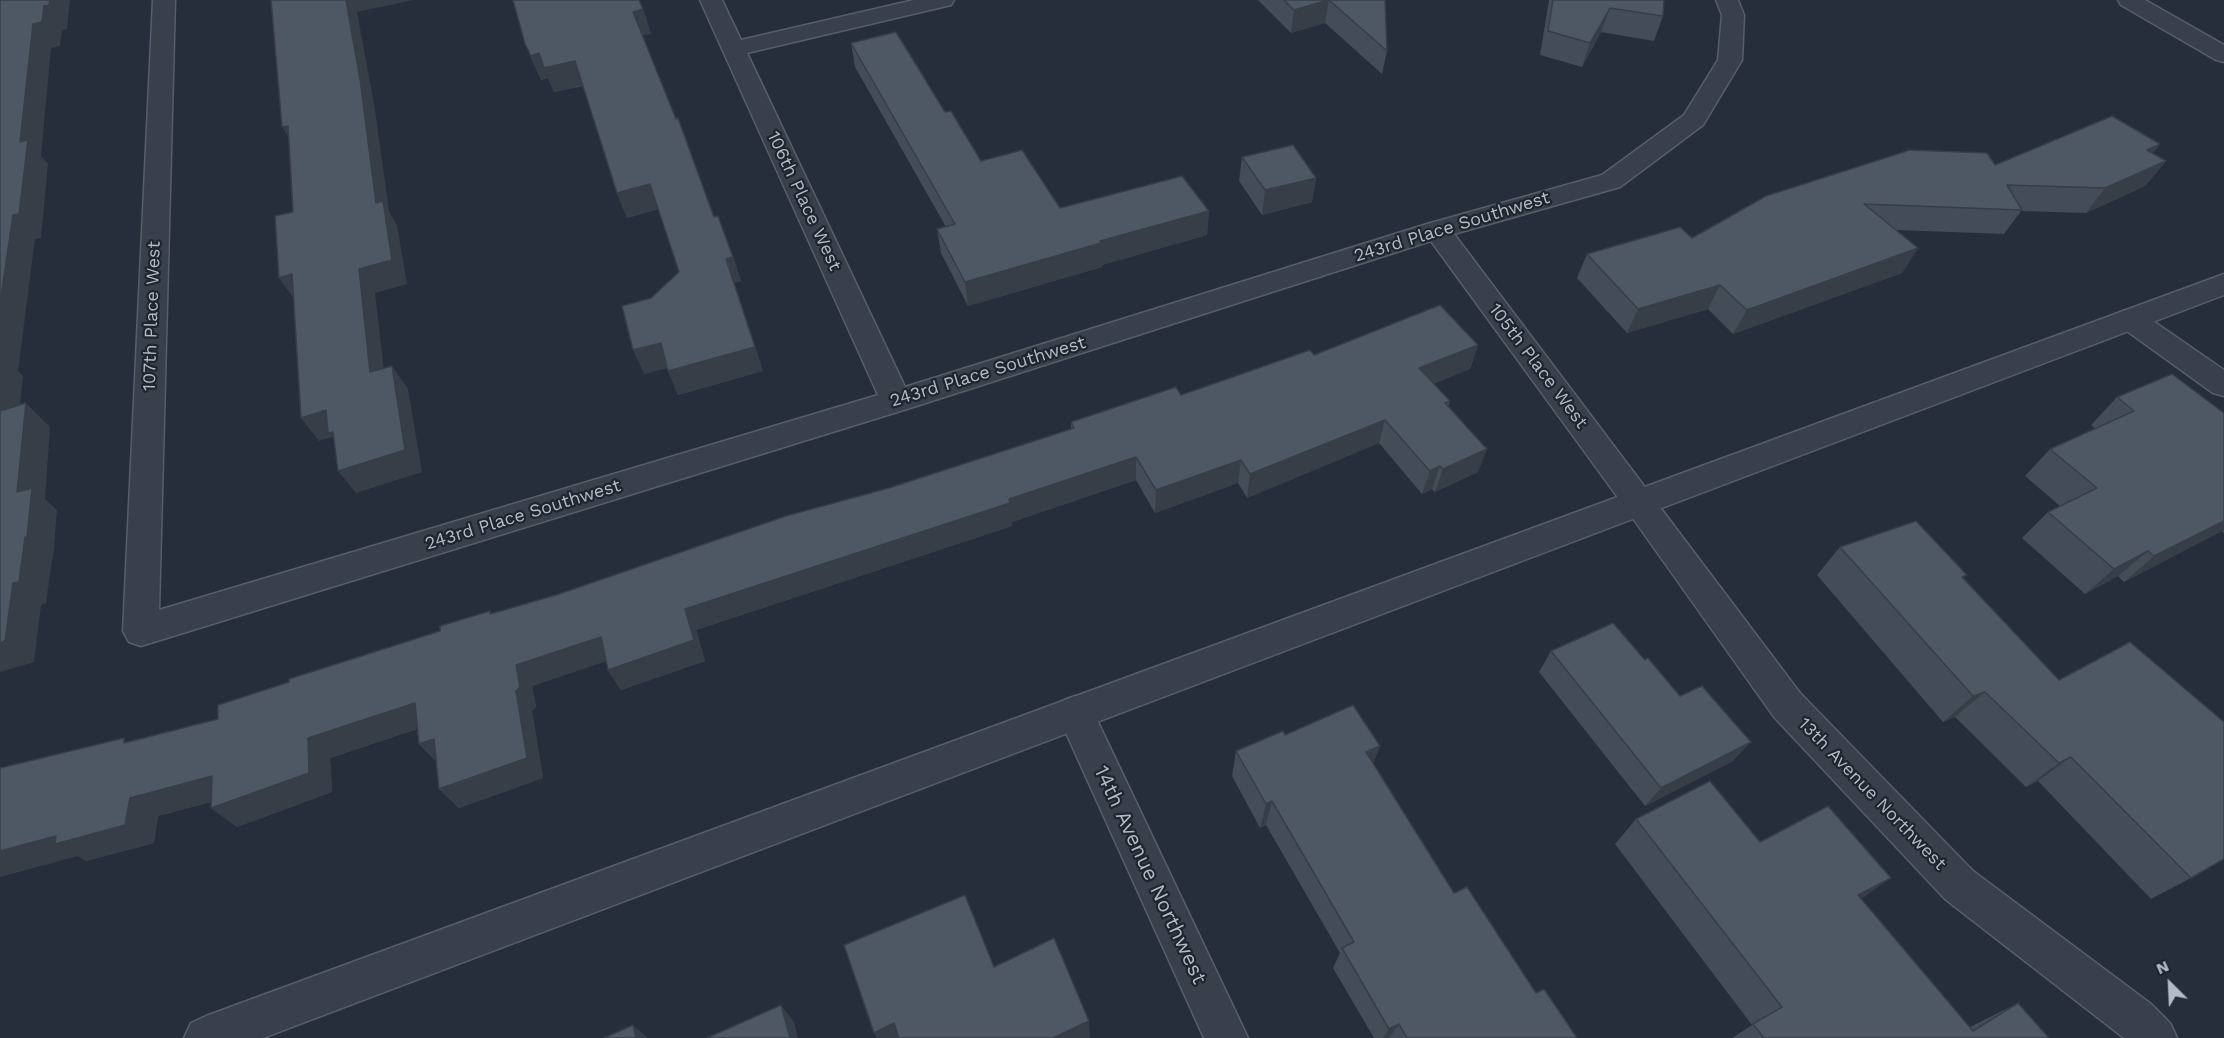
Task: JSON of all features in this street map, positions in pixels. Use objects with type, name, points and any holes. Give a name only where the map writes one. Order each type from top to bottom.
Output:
[{"type":"street","name":"107th Place West","points":[[141,632],[164,0]]},
{"type":"street","name":"106th Place West","points":[[711,0],[896,401]]},
{"type":"street","points":[[734,49],[943,0]]},
{"type":"street","name":"243rd Place Southwest","points":[[141,632],[896,401],[1437,230],[1611,181],[1694,120],[1730,60],[1733,15],[1727,0]]},
{"type":"street","points":[[2129,0],[2224,55]]},
{"type":"street","name":"105th Place West","points":[[1437,230],[1639,501]]},
{"type":"street","points":[[206,1038],[2224,284]]},
{"type":"street","points":[[2130,319],[2224,385]]},
{"type":"street","name":"13th Avenue Northwest","points":[[1639,501],[1786,705],[1951,877],[2136,1019],[2155,1038]]},
{"type":"street","name":"14th Avenue Northwest","points":[[1075,713],[1226,1038]]},
{"type":"building","points":[[0,0],[50,0],[49,5],[44,6],[42,22],[33,24],[20,142],[28,140],[19,214],[13,215],[0,304]]},
{"type":"building","points":[[271,0],[346,0],[360,79],[376,203],[383,201],[392,260],[359,269],[370,372],[392,366],[405,450],[338,471],[333,432],[328,433],[326,410],[301,418],[292,274],[279,278],[275,216],[293,212],[288,126],[282,127]]},
{"type":"building","points":[[513,0],[639,0],[643,9],[633,12],[676,119],[678,118],[714,217],[718,216],[733,257],[726,259],[755,347],[668,371],[661,343],[633,350],[622,306],[651,298],[679,272],[650,184],[617,193],[575,61],[544,68],[539,53],[531,56],[525,44]]},
{"type":"building","points":[[1284,0],[1328,0],[1294,10]]},
{"type":"building","points":[[1329,0],[1385,0],[1387,51]]},
{"type":"building","points":[[1553,0],[1664,0],[1663,16],[1610,8],[1590,43],[1548,31]]},
{"type":"building","points":[[896,32],[945,112],[951,111],[981,161],[1022,150],[1060,208],[1182,176],[1209,211],[965,282],[937,229],[955,224],[851,43]]},
{"type":"building","points":[[2112,116],[2160,144],[2147,150],[2166,161],[2105,188],[2007,185],[2022,210],[1864,204],[1918,248],[1747,310],[1720,285],[1638,309],[1587,254],[1680,227],[1692,238],[1766,196],[1910,150],[1987,153],[1995,165]]},
{"type":"building","points":[[1293,145],[1316,178],[1265,190],[1242,157]]},
{"type":"building","points":[[1440,305],[1478,345],[1419,368],[1450,401],[1445,403],[1487,449],[1443,469],[1440,466],[1430,471],[1385,420],[1250,474],[1241,460],[1156,490],[1136,457],[1009,499],[1010,503],[685,609],[694,640],[608,670],[601,637],[516,665],[520,687],[516,691],[527,758],[439,789],[434,739],[419,744],[415,703],[308,738],[309,773],[211,808],[212,776],[130,798],[125,825],[55,844],[56,836],[0,851],[0,768],[124,738],[124,743],[218,719],[218,705],[289,682],[289,679],[440,631],[440,626],[556,595],[786,516],[889,488],[1074,428],[1071,422],[1176,387],[1181,395],[1310,350],[1314,355]]},
{"type":"building","points":[[2172,374],[2224,413],[2224,521],[2154,556],[2148,551],[2114,569],[2048,512],[2097,488],[2050,449],[2134,411],[2117,397]]},
{"type":"building","points":[[26,403],[17,492],[32,488],[27,537],[25,537],[19,582],[13,583],[5,641],[0,643],[0,411]]},
{"type":"building","points":[[1916,521],[1967,575],[1962,577],[2059,680],[2130,642],[2224,722],[2224,859],[2191,878],[2071,757],[2059,763],[1985,692],[1973,696],[1840,547]]},
{"type":"building","points":[[1613,623],[1645,660],[1648,658],[1680,696],[1702,686],[1751,742],[1661,788],[1551,651]]},
{"type":"building","points":[[1353,705],[1380,746],[1366,752],[1454,893],[1467,887],[1536,993],[1544,989],[1577,1038],[1407,1038],[1399,1024],[1389,1029],[1342,948],[1354,942],[1272,801],[1266,804],[1236,751],[1283,731],[1285,735]]},
{"type":"building","points":[[1710,781],[1760,842],[1828,806],[1891,878],[1858,895],[1973,1031],[2018,1003],[2049,1038],[1764,1038],[1753,1024],[1782,1007],[1636,819]]},
{"type":"building","points":[[965,895],[994,967],[1054,938],[1089,1021],[1053,1038],[899,1038],[894,1023],[874,1033],[844,945]]},
{"type":"building","points":[[781,1005],[790,1038],[707,1038]]},
{"type":"building","points":[[633,1025],[636,1038],[604,1038]]}]
